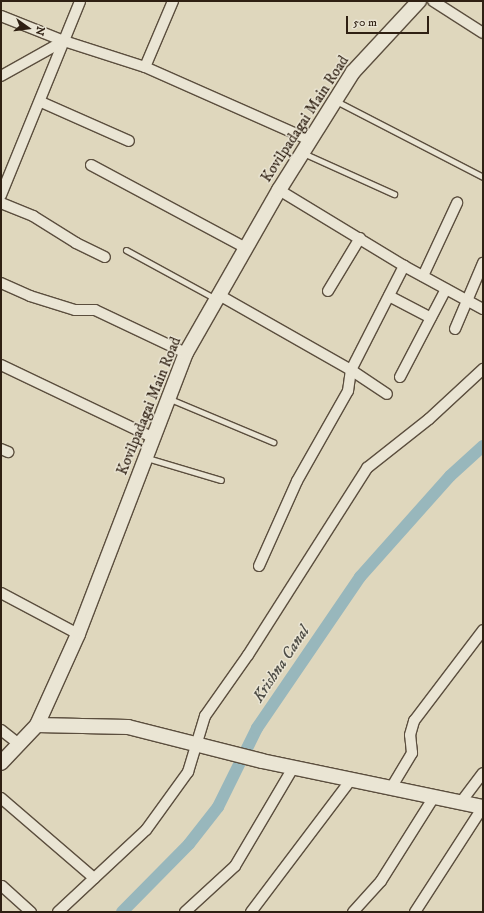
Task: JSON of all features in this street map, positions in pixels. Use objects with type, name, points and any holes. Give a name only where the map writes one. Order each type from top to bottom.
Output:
[{"type":"street","points":[[1,195],[80,1]]},
{"type":"street","points":[[145,67],[174,1]]},
{"type":"street","name":"Kovilpadagai Main Road","points":[[1,763],[37,725],[78,634],[186,353],[280,190],[353,72],[419,1]]},
{"type":"street","points":[[433,1],[483,33]]},
{"type":"street","points":[[1,16],[64,41],[145,67],[310,140]]},
{"type":"street","points":[[1,76],[64,41]]},
{"type":"street","points":[[40,102],[129,141]]},
{"type":"street","points":[[91,165],[246,248]]},
{"type":"street","points":[[280,190],[404,266],[483,309]]},
{"type":"street","points":[[1,203],[33,216],[76,243],[105,257]]},
{"type":"street","points":[[423,276],[457,203]]},
{"type":"street","points":[[328,290],[360,238]]},
{"type":"street","points":[[455,329],[466,300],[483,265]]},
{"type":"street","points":[[259,566],[297,481],[348,391],[352,370],[404,266]]},
{"type":"street","points":[[1,283],[30,296],[75,310],[95,310],[186,353]]},
{"type":"street","points":[[400,377],[446,289]]},
{"type":"street","points":[[389,296],[431,318]]},
{"type":"street","points":[[218,297],[352,370],[387,394]]},
{"type":"street","points":[[1,365],[154,438]]},
{"type":"street","points":[[58,912],[146,830],[188,772],[205,716],[248,654],[367,468],[430,419],[483,369]]},
{"type":"street","points":[[1,593],[78,634]]},
{"type":"street","points":[[391,788],[412,753],[410,735],[414,721],[483,630]]},
{"type":"street","points":[[37,725],[128,727],[293,768],[483,807],[415,912]]},
{"type":"street","points":[[1,730],[19,744]]},
{"type":"street","points":[[185,912],[235,866],[293,768]]},
{"type":"street","points":[[460,802],[483,773]]},
{"type":"street","points":[[252,912],[351,780]]},
{"type":"street","points":[[353,912],[381,881],[434,797]]},
{"type":"street","points":[[1,798],[94,878]]},
{"type":"street","points":[[1,887],[31,912]]},
{"type":"lane","points":[[335,100],[483,177]]},
{"type":"lane","points":[[302,153],[394,194]]},
{"type":"lane","points":[[126,250],[218,297]]},
{"type":"lane","points":[[169,398],[273,442]]},
{"type":"lane","points":[[146,458],[221,480]]},
{"type":"waterway","name":"Krishna Canal","points":[[122,912],[189,844],[218,807],[257,728],[360,577],[450,476],[483,446]]}]
